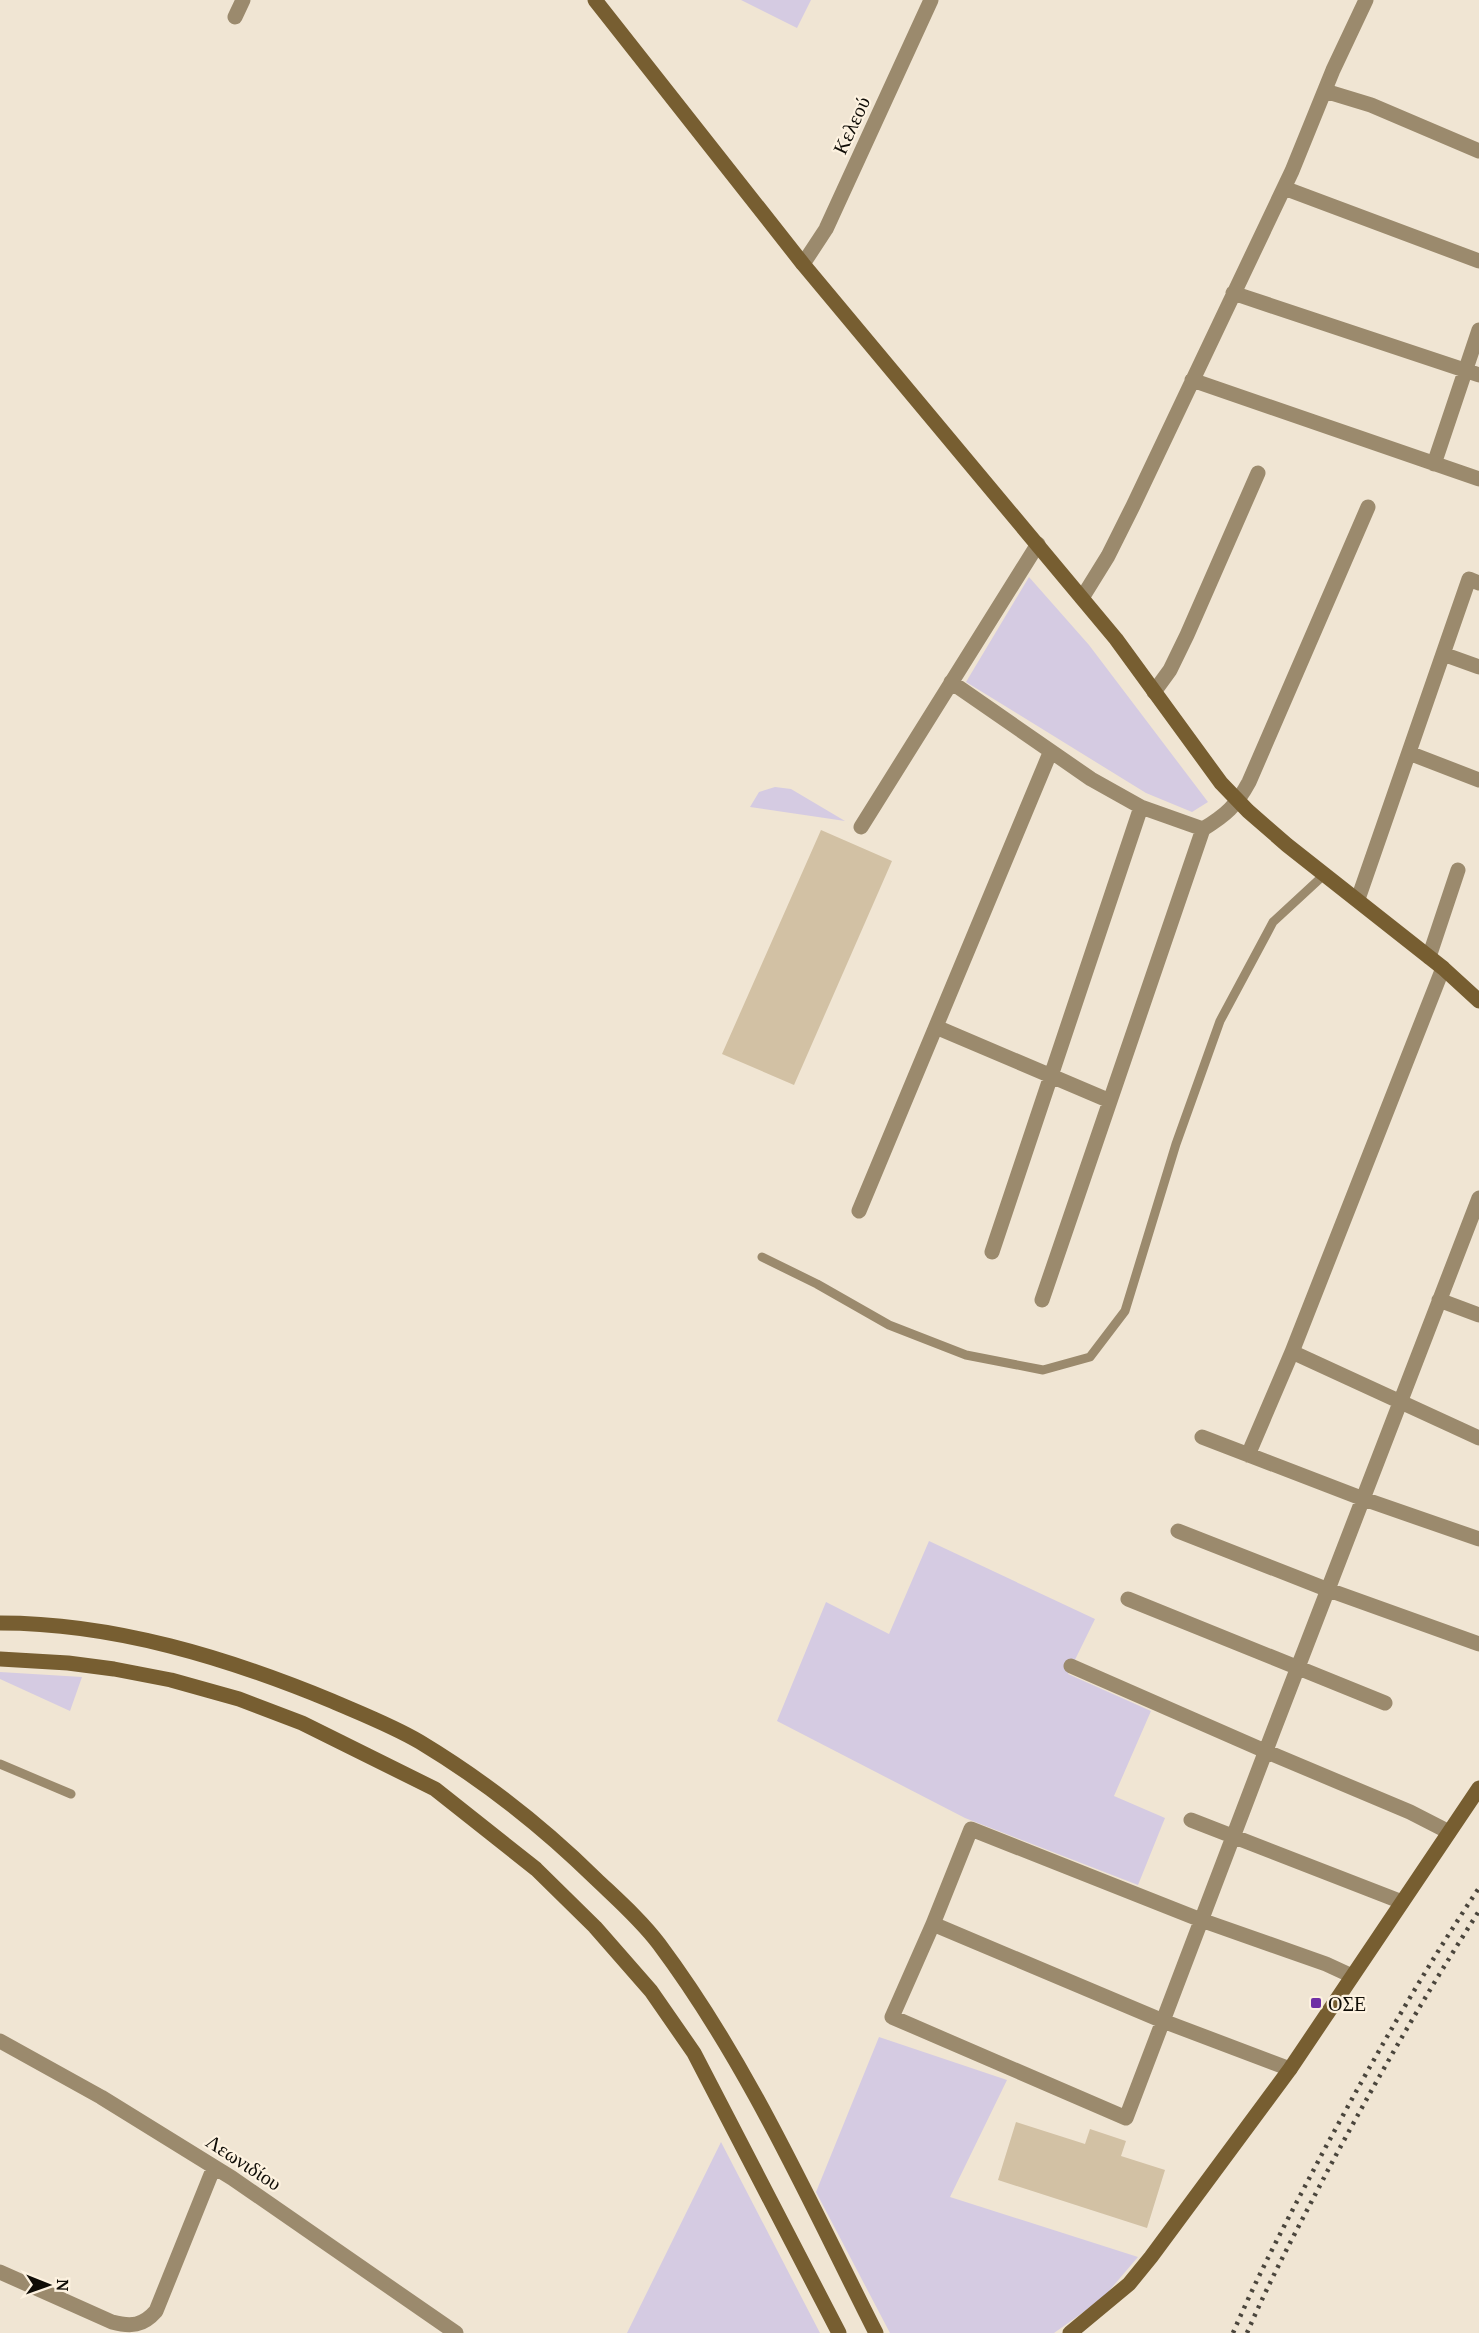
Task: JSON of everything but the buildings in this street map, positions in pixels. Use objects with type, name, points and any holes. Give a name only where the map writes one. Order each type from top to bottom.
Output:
[{"type":"street","points":[[235,17],[243,0]]},
{"type":"street","points":[[595,0],[803,264],[1116,639],[1215,775],[1248,811],[1287,845],[1443,968],[1479,1001]]},
{"type":"street","name":"Κελεού","points":[[803,264],[826,229],[931,0]]},
{"type":"street","points":[[1082,598],[1108,556],[1133,506],[1284,188],[1366,0]]},
{"type":"street","points":[[1325,91],[1371,105],[1479,150]]},
{"type":"street","points":[[1284,188],[1479,261]]},
{"type":"street","points":[[1233,293],[1473,373]]},
{"type":"street","points":[[1434,464],[1473,373],[1479,330]]},
{"type":"street","points":[[1192,380],[1479,479]]},
{"type":"street","points":[[1154,692],[1170,670],[1187,635],[1258,473]]},
{"type":"street","points":[[1042,1300],[1203,829],[1225,816],[1239,800],[1250,782],[1368,507]]},
{"type":"street","points":[[861,827],[1038,544]]},
{"type":"street","points":[[1358,899],[1469,579],[1479,583]]},
{"type":"street","points":[[1443,654],[1479,667]]},
{"type":"street","points":[[951,682],[1050,753],[1141,807],[1203,829]]},
{"type":"street","points":[[859,1211],[1050,753]]},
{"type":"street","points":[[1409,753],[1479,780]]},
{"type":"street","points":[[992,1252],[1141,807]]},
{"type":"street","points":[[1429,957],[1458,870]]},
{"type":"street","points":[[1248,1455],[1292,1352],[1443,968]]},
{"type":"street","points":[[936,1027],[1110,1101]]},
{"type":"street","points":[[1352,1976],[1326,1964],[1201,1920],[971,1829],[892,2017],[1126,2118],[1163,2021],[1201,1920],[1265,1751],[1297,1668],[1326,1589],[1479,1198]]},
{"type":"street","points":[[1439,1300],[1479,1315]]},
{"type":"street","points":[[1292,1352],[1479,1438]]},
{"type":"street","points":[[1202,1437],[1361,1498],[1479,1539]]},
{"type":"street","points":[[1178,1531],[1326,1589],[1479,1644]]},
{"type":"street","points":[[1128,1599],[1385,1703]]},
{"type":"street","points":[[0,1623],[72,1627],[136,1639],[209,1656],[277,1678],[418,1741],[495,1793],[560,1844],[656,1940],[687,1983],[760,2105],[876,2333]]},
{"type":"street","points":[[0,1659],[114,1669],[171,1680],[239,1699],[291,1719],[371,1756],[435,1790],[536,1869],[595,1927],[651,1991],[694,2053],[839,2333]]},
{"type":"street","points":[[1071,1666],[1410,1812],[1449,1832]]},
{"type":"street","points":[[1070,2333],[1129,2284],[1290,2069],[1479,1788]]},
{"type":"street","points":[[1191,1820],[1402,1902]]},
{"type":"street","points":[[933,1924],[1163,2021],[1290,2069]]},
{"type":"street","name":"Λεωνιδίου","points":[[0,2041],[101,2097],[214,2167],[456,2333]]},
{"type":"street","points":[[0,2272],[112,2322],[128,2326],[140,2324],[148,2320],[156,2311],[214,2167]]},
{"type":"lane","points":[[762,1257],[817,1284],[889,1325],[966,1355],[1043,1370],[1090,1357],[1125,1311],[1176,1144],[1220,1021],[1273,922],[1324,874]]},
{"type":"lane","points":[[0,1764],[71,1794]]},
{"type":"shaded area","points":[[741,0],[811,0],[797,28]]},
{"type":"shaded area","points":[[1029,577],[1089,645],[1208,802],[1192,812],[1146,793],[966,682]]},
{"type":"shaded area","points":[[775,787],[791,789],[845,821],[750,807],[759,792]]},
{"type":"shaded area","points":[[929,1541],[1095,1619],[1068,1674],[1151,1711],[1114,1796],[1165,1818],[1138,1885],[965,1818],[777,1721],[826,1602],[889,1634]]},
{"type":"shaded area","points":[[0,1672],[82,1677],[70,1711],[0,1679]]},
{"type":"shaded area","points":[[879,2037],[1007,2080],[950,2197],[1138,2257],[1102,2299],[1054,2333],[890,2333],[816,2192]]},
{"type":"shaded area","points":[[721,2142],[820,2333],[627,2333]]},
{"type":"railway","points":[[1233,2333],[1276,2243],[1359,2086],[1417,1986],[1479,1888]]},
{"type":"railway","points":[[1247,2333],[1286,2251],[1346,2137],[1420,2007],[1479,1911]]},
{"type":"place","name":"ΟΣΕ","points":[[1316,2003]]}]
